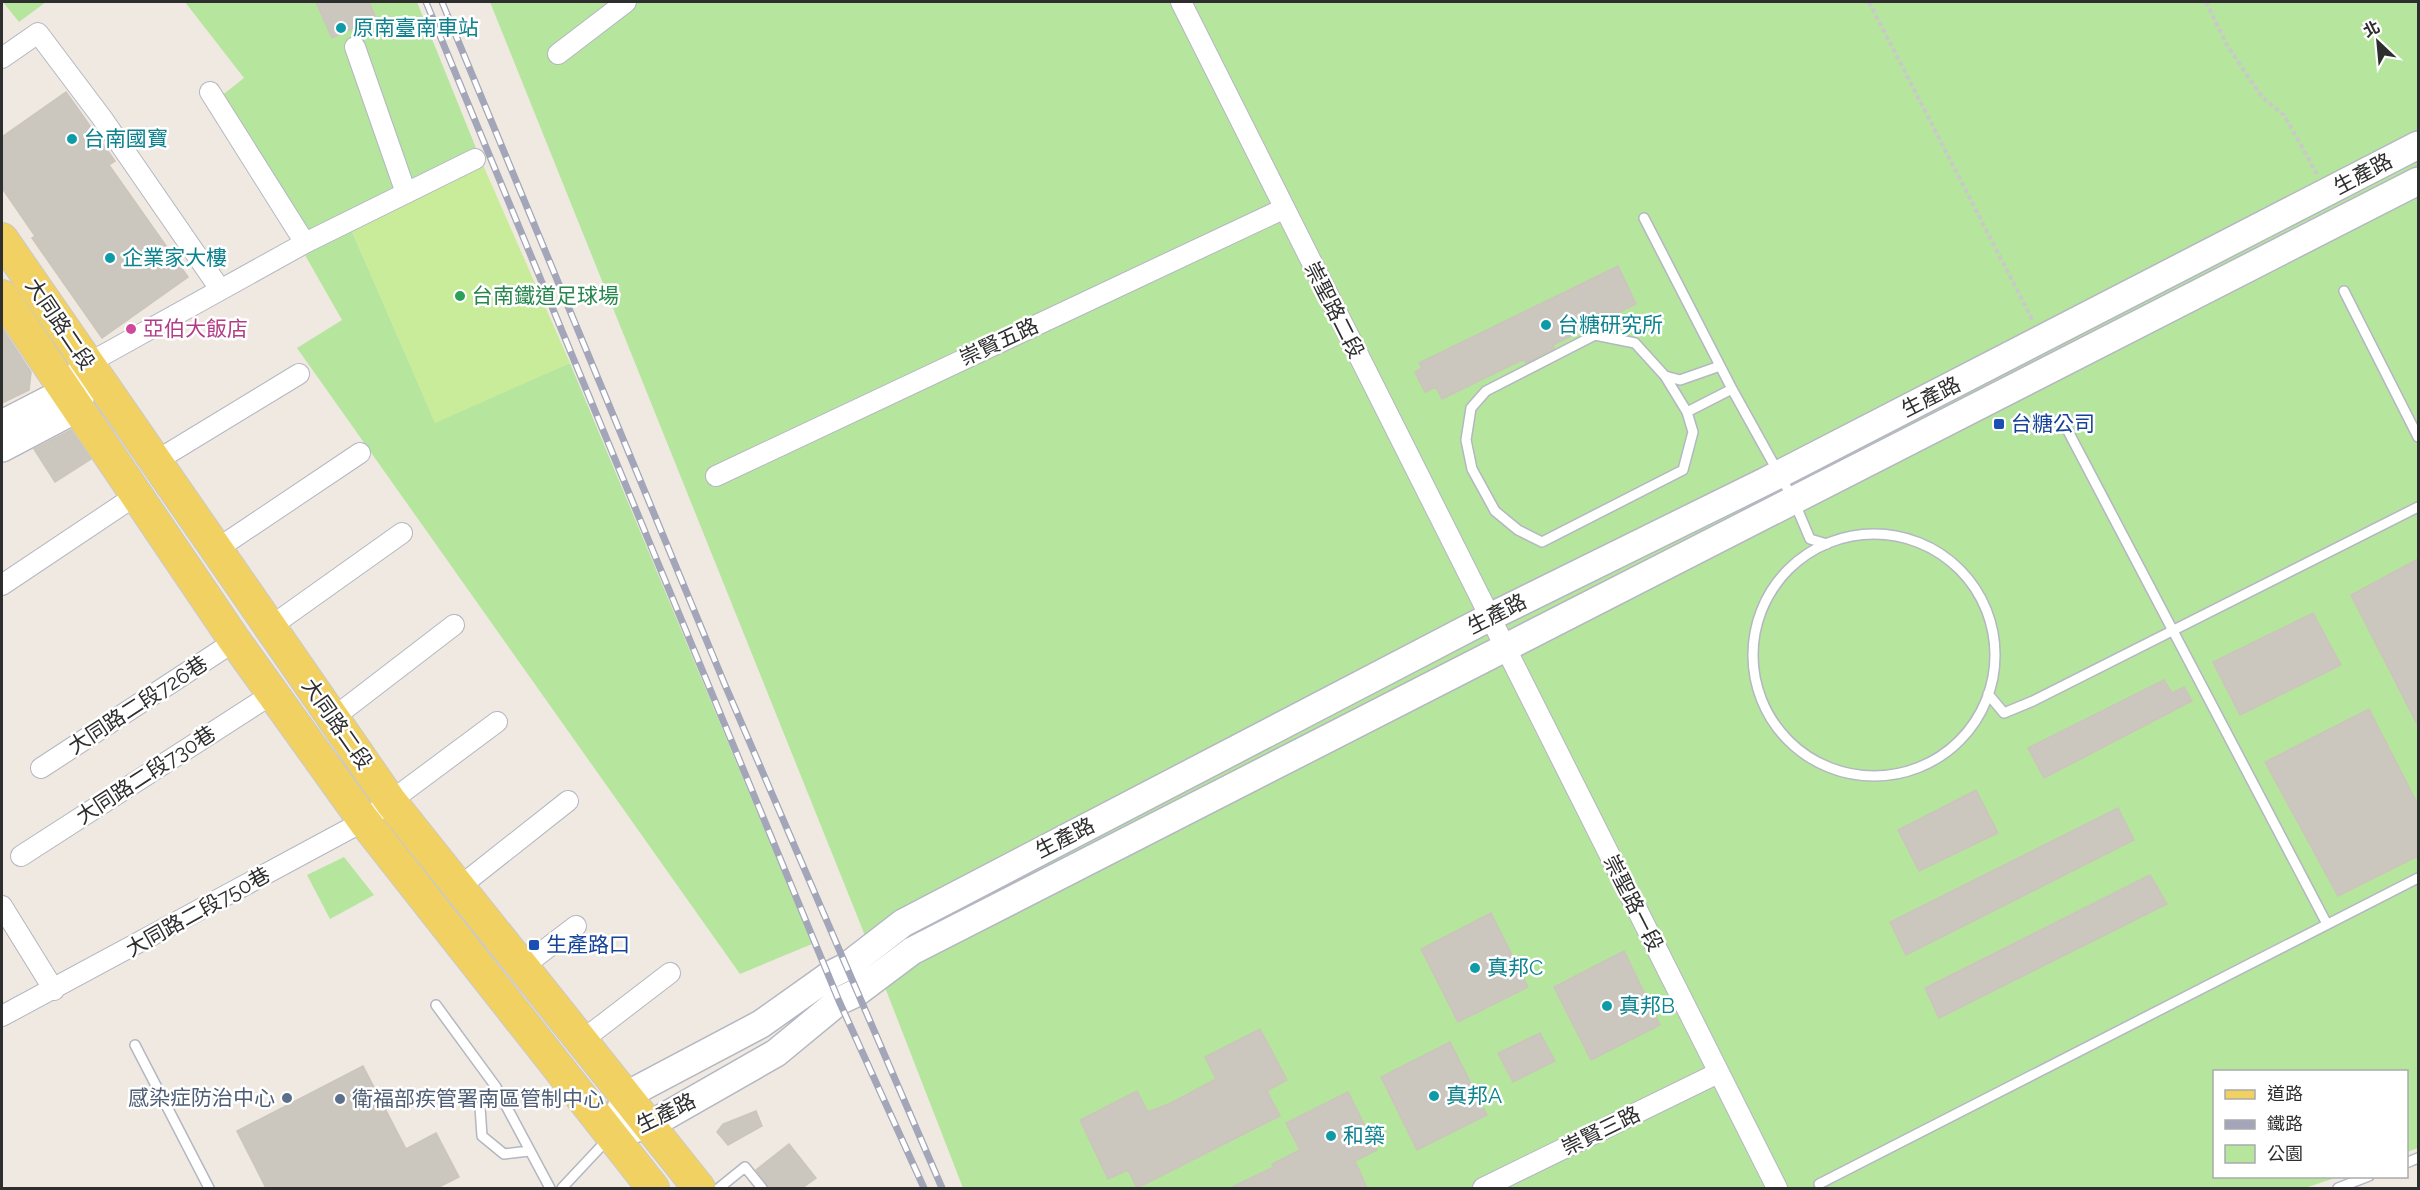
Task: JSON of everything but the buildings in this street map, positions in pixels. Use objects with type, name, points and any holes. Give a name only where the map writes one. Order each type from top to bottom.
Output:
[{"type":"main road","name":"大同路二段","points":[[2,239],[391,802],[580,1042],[650,1125],[699,1188]]},
{"type":"main road","name":"大同路二段","points":[[6,312],[72,400],[272,694],[364,821],[653,1188]]},
{"type":"street","points":[[558,54],[626,2]]},
{"type":"street","name":"崇聖路二段","points":[[1181,2],[1490,617]]},
{"type":"street","points":[[2,58],[38,33],[102,118],[220,289]]},
{"type":"street","points":[[355,46],[406,193]]},
{"type":"street","points":[[210,92],[305,243]]},
{"type":"street","name":"生產路","points":[[612,1135],[625,1096],[761,1024],[830,975],[846,967],[903,923],[1490,617],[2043,340],[2418,145]]},
{"type":"street","points":[[2,448],[72,400],[87,364],[305,243],[475,159]]},
{"type":"street","name":"生產路","points":[[612,1135],[650,1125],[776,1053],[839,1001],[856,993],[912,951],[1504,646],[2418,181]]},
{"type":"street","name":"崇賢五路","points":[[717,476],[1283,209]]},
{"type":"street","points":[[156,461],[299,374]]},
{"type":"street","points":[[2,424],[72,400]]},
{"type":"street","points":[[217,549],[360,453]]},
{"type":"street","points":[[2,585],[138,494]]},
{"type":"street","points":[[270,627],[402,533]]},
{"type":"street","name":"崇聖路一段","points":[[1490,617],[1777,1188]]},
{"type":"street","points":[[333,718],[454,625]]},
{"type":"street","name":"大同路二段726巷","points":[[41,768],[236,641]]},
{"type":"street","name":"大同路二段730巷","points":[[21,856],[272,694]]},
{"type":"street","name":"大同路二段750巷","points":[[2,1016],[364,821],[497,722]]},
{"type":"street","points":[[458,888],[568,801]]},
{"type":"street","points":[[2,906],[54,990]]},
{"type":"street","points":[[521,968],[576,926]]},
{"type":"street","points":[[580,1042],[670,973]]},
{"type":"street","name":"崇賢三路","points":[[1484,1188],[1718,1073]]},
{"type":"lane","points":[[1644,218],[1732,389],[1793,499],[1810,539],[1827,544]]},
{"type":"lane","points":[[2344,291],[2418,437]]},
{"type":"lane","points":[[1595,335],[1635,343],[1665,376],[1687,412],[1693,432],[1683,470],[1542,542],[1518,530],[1495,511],[1472,469],[1466,440],[1471,408],[1486,391],[1595,335]]},
{"type":"lane","points":[[1665,376],[1680,380],[1720,366]]},
{"type":"lane","points":[[1687,412],[1732,389]]},
{"type":"lane","points":[[2068,431],[2327,924]]},
{"type":"lane","points":[[1988,694],[2004,713],[2418,507]]},
{"type":"lane","points":[[1854,535],[1893,535],[1930,546],[1961,570],[1984,601],[1995,638],[1994,678],[1988,694],[1980,714],[1956,745],[1923,766],[1883,776],[1842,773],[1804,755],[1774,726],[1765,708],[1756,689],[1752,648],[1761,608],[1784,573],[1817,548],[1827,544],[1854,535]]},
{"type":"lane","points":[[1819,1184],[2418,878]]},
{"type":"lane","points":[[436,1005],[496,1087],[550,1188]]},
{"type":"lane","points":[[135,1045],[209,1188]]},
{"type":"lane","points":[[496,1087],[480,1107],[482,1136],[504,1154],[530,1151]]},
{"type":"lane","points":[[562,1188],[612,1135]]},
{"type":"lane","points":[[719,1188],[745,1167],[762,1188]]},
{"type":"lane","points":[[2337,1188],[2364,1178]]},
{"type":"path","points":[[1869,2],[2043,340]]},
{"type":"path","points":[[2206,2],[2228,47],[2262,98],[2284,115],[2327,193]]},
{"type":"green space","points":[[3,2],[46,2],[19,22]]},
{"type":"green space","points":[[185,2],[417,2],[476,148],[307,235],[220,97],[244,78]]},
{"type":"green space","points":[[490,2],[2418,2],[2418,1148],[2408,1152],[2408,1070],[2213,1070],[2213,1178],[2335,1178],[2305,1188],[963,1188],[860,923]]},
{"type":"green space","name":"台南鐵道足球場","points":[[483,165],[570,363],[435,423],[351,229]]},
{"type":"green space","points":[[351,229],[435,422],[570,363],[812,944],[740,974],[297,348],[342,320],[305,255]]},
{"type":"green space","points":[[344,857],[374,895],[330,919],[307,875]]},
{"type":"railway","points":[[426,2],[839,1001],[924,1188]]},
{"type":"railway","points":[[442,2],[725,685],[942,1188]]},
{"type":"place","name":"原南臺南車站","points":[[341,28]]},
{"type":"place","name":"台南國寶","points":[[72,139]]},
{"type":"place","name":"企業家大樓","points":[[110,258]]},
{"type":"place","name":"台南鐵道足球場","points":[[460,296]]},
{"type":"place","name":"台糖研究所","points":[[1546,325]]},
{"type":"place","name":"亞伯大飯店","points":[[131,329]]},
{"type":"place","name":"台糖公司","points":[[1999,424]]},
{"type":"place","name":"生產路口","points":[[534,945]]},
{"type":"place","name":"真邦C","points":[[1475,968]]},
{"type":"place","name":"真邦B","points":[[1607,1006]]},
{"type":"place","name":"真邦A","points":[[1434,1096]]},
{"type":"place","name":"感染症防治中心","points":[[287,1098]]},
{"type":"place","name":"衛福部疾管署南區管制中心","points":[[340,1099]]},
{"type":"place","name":"和築","points":[[1331,1136]]}]
